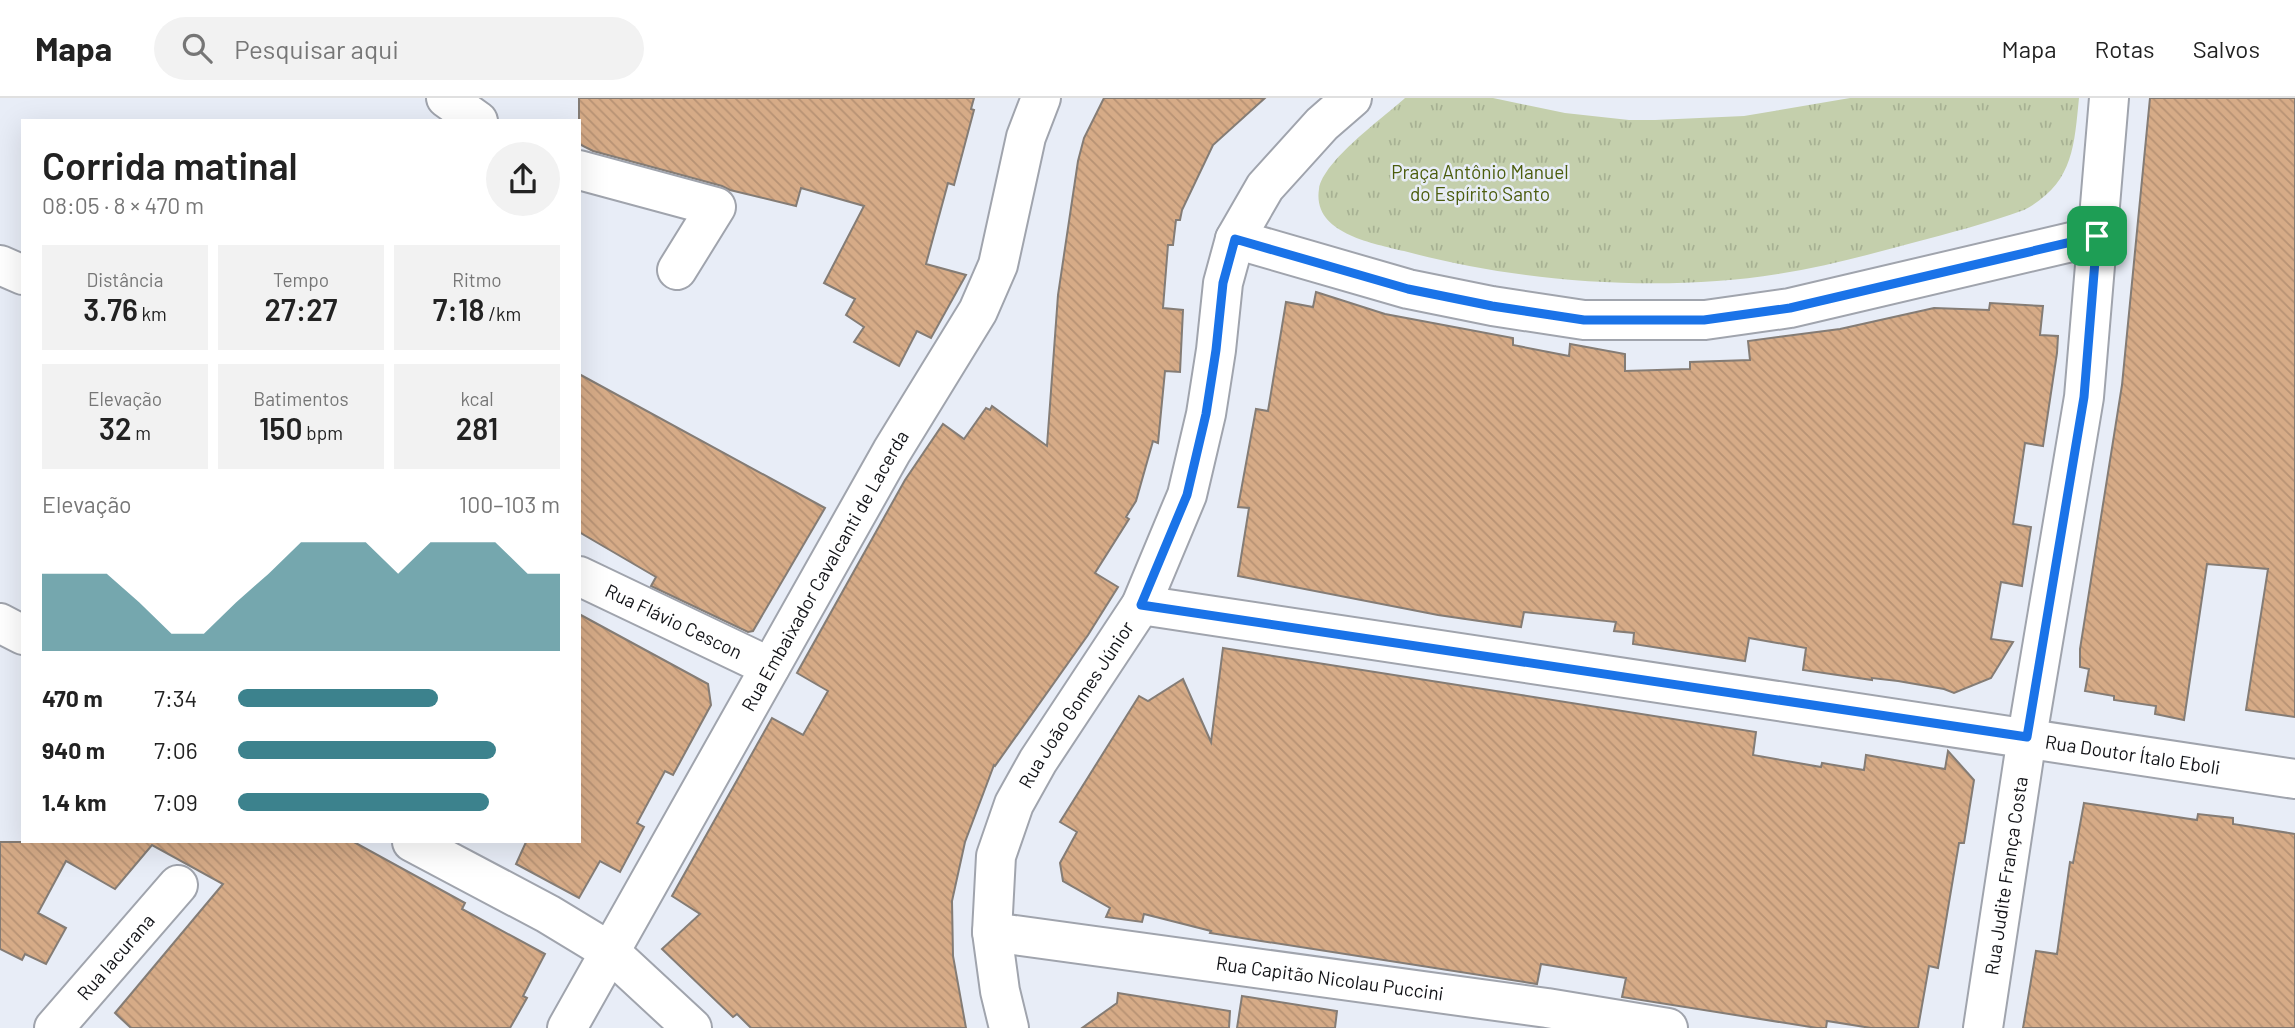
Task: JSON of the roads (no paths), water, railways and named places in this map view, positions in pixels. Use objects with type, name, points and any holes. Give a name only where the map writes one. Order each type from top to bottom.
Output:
[{"type":"street","points":[[446,98],[475,119]]},
{"type":"street","name":"Rua Embaixador Cavalcanti de Lacerda","points":[[567,1028],[892,451],[978,311],[998,265],[1026,137],[1041,98]]},
{"type":"street","name":"Rua João Gomes Júnior","points":[[1009,1028],[1000,991],[992,932],[996,856],[1014,804],[1038,761],[1141,605],[1187,495],[1206,414],[1223,283],[1235,239],[1265,187],[1322,124],[1352,98]]},
{"type":"street","name":"Rua Judite França Costa","points":[[1983,1028],[2027,737],[2084,397],[2109,98]]},
{"type":"street","points":[[581,171],[716,207],[677,270]]},
{"type":"street","points":[[1235,239],[1408,289],[1492,306],[1584,320],[1704,320],[1790,308],[2097,236]]},
{"type":"street","points":[[0,265],[21,274]]},
{"type":"street","name":"Rua Flávio Cescon","points":[[581,577],[770,667]]},
{"type":"street","name":"Rua Doutor Ítalo Eboli","points":[[1141,605],[2295,779]]},
{"type":"street","points":[[0,622],[21,634]]},
{"type":"street","points":[[414,843],[548,914],[609,951],[692,1028]]},
{"type":"street","name":"Rua Iacurana","points":[[54,1028],[178,885]]},
{"type":"street","name":"Rua Capitão Nicolau Puccini","points":[[992,932],[1547,1008],[1668,1028]]},
{"type":"park label","name":"Praça Antônio Manuel do Espírito Santo","points":[[1480,183]]}]
